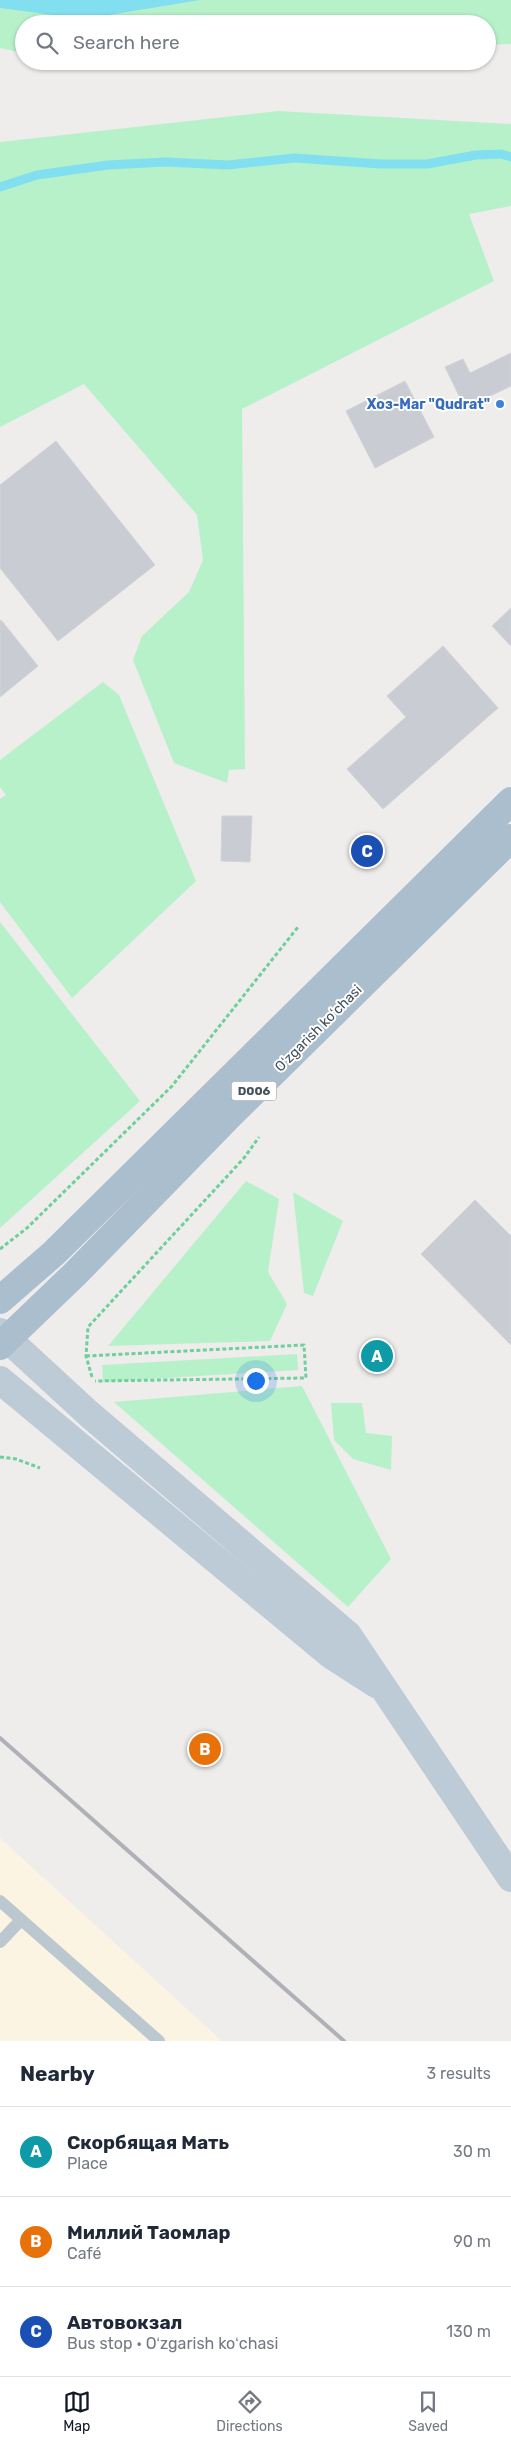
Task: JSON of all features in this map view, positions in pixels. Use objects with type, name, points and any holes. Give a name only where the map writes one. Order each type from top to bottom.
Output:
[{"type":"main road","name":"Oʻzgarish koʻchasi","points":[[0,1300],[54,1253],[511,801]]},
{"type":"main road","name":"Oʻzgarish koʻchasi","points":[[3,1339],[74,1275],[230,1115],[511,838]]},
{"type":"main road","points":[[3,1339],[348,1635],[511,1878]]},
{"type":"main road","points":[[0,1380],[331,1656],[384,1689]]},
{"type":"lane","points":[[0,1901],[159,2041]]},
{"type":"lane","points":[[0,1942],[21,1920]]},
{"type":"path","points":[[0,1249],[27,1228],[172,1086],[298,927]]},
{"type":"path","points":[[98,1390],[93,1381],[86,1356],[88,1327],[238,1165],[260,1137]]},
{"type":"path","points":[[86,1356],[304,1346],[306,1378],[93,1381]]},
{"type":"path","points":[[0,1456],[16,1459],[40,1468]]},
{"type":"shaded area","points":[[0,1838],[222,2041],[0,2041]]},
{"type":"green space","points":[[201,0],[511,0],[511,44],[496,45],[496,15],[109,15]]},
{"type":"green space","points":[[0,6],[59,15],[15,15],[15,51],[0,48]]},
{"type":"green space","points":[[278,111],[511,124],[511,206],[469,214],[494,281],[242,409],[245,769],[229,770],[227,783],[174,763],[133,660],[142,636],[189,592],[203,560],[197,515],[84,384],[0,427],[0,142]]},
{"type":"green space","points":[[103,682],[119,695],[196,881],[72,998],[0,902],[0,799],[6,795],[0,787],[0,760]]},
{"type":"green space","points":[[0,922],[140,1101],[0,1228]]},
{"type":"green space","points":[[246,1181],[279,1199],[268,1272],[287,1304],[270,1341],[108,1346]]},
{"type":"green space","points":[[293,1192],[343,1221],[313,1296],[304,1293]]},
{"type":"green space","points":[[297,1354],[298,1370],[103,1382],[102,1365]]},
{"type":"green space","points":[[302,1386],[391,1559],[348,1607],[114,1402]]},
{"type":"green space","points":[[331,1403],[362,1403],[366,1433],[392,1436],[391,1470],[353,1459],[334,1440]]},
{"type":"water","points":[[0,0],[201,0],[109,15],[54,15],[0,8]]},
{"type":"building","points":[[511,353],[511,386],[465,408],[445,367],[463,359],[470,373]]},
{"type":"building","points":[[405,381],[434,437],[375,468],[346,411]]},
{"type":"building","points":[[56,441],[155,565],[58,641],[0,568],[0,485]]},
{"type":"building","points":[[511,608],[511,646],[492,626]]},
{"type":"building","points":[[0,621],[38,666],[0,697]]},
{"type":"building","points":[[443,646],[498,708],[383,809],[347,769],[406,717],[387,696]]},
{"type":"building","points":[[222,816],[252,816],[250,862],[221,861]]},
{"type":"building","points":[[475,1200],[511,1236],[511,1345],[421,1254]]},
{"type":"waterway","points":[[0,187],[37,175],[108,165],[166,162],[228,165],[295,158],[380,164],[427,164],[476,155],[501,154],[511,157]]},
{"type":"railway","points":[[0,1738],[344,2041]]},
{"type":"place","name":"Хоз-Маг \"Qudrat\"","points":[[500,404]]},
{"type":"place","name":"Автовокзал","points":[[367,851]]},
{"type":"place","name":"Скорбящая Мать","points":[[377,1356]]},
{"type":"place","name":"Миллий Таомлар","points":[[205,1749]]}]
